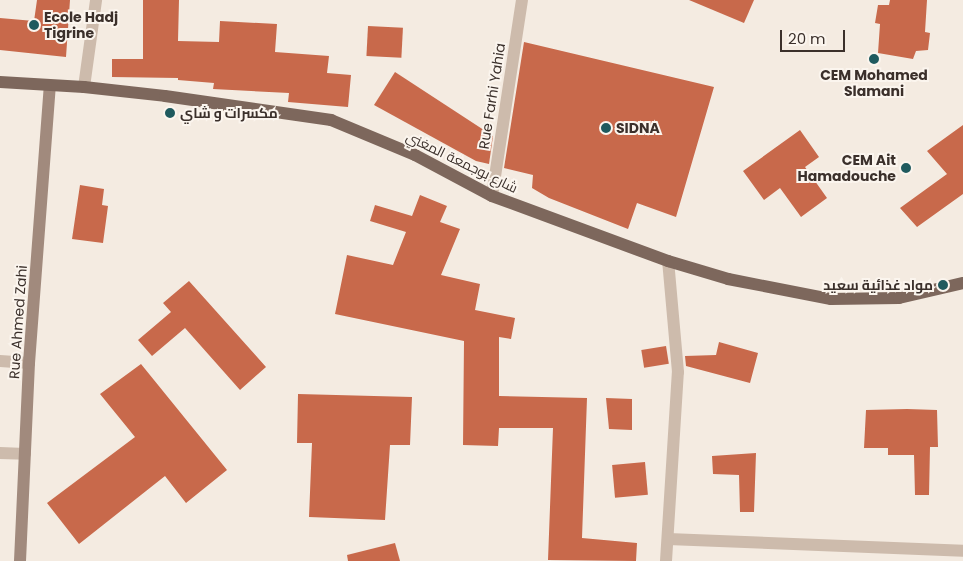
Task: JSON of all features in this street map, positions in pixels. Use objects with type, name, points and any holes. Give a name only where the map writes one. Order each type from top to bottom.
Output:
[{"type":"main road","name":"شارع بوجمعة المغني","points":[[0,82],[84,87],[165,96],[331,120],[415,155],[492,196],[668,261],[728,279],[830,299],[899,298],[963,283]]},
{"type":"street","points":[[84,87],[96,0]]},
{"type":"street","name":"Rue Farhi Yahia","points":[[492,196],[522,0]]},
{"type":"street","name":"Rue Ahmed Zahi","points":[[20,561],[29,363],[50,86]]},
{"type":"street","points":[[666,561],[678,372],[668,261]]},
{"type":"street","points":[[0,361],[29,363]]},
{"type":"street","points":[[0,453],[25,454]]},
{"type":"street","points":[[668,539],[963,551]]},
{"type":"building","name":"Ecole Hadj Tigrine","points":[[37,0],[70,0],[66,57],[0,50],[0,18],[34,21]]},
{"type":"building","points":[[143,0],[179,0],[178,41],[219,42],[220,21],[277,24],[275,52],[329,56],[327,73],[351,75],[348,107],[288,102],[289,93],[213,89],[214,83],[178,80],[178,78],[112,77],[112,59],[143,59]]},
{"type":"building","points":[[689,0],[754,0],[744,23]]},
{"type":"building","points":[[890,0],[927,0],[925,32],[930,33],[928,50],[916,51],[913,59],[878,53],[880,24],[875,23],[878,5],[889,5]]},
{"type":"building","points":[[368,26],[403,28],[401,58],[366,56]]},
{"type":"building","name":"SIDNA","points":[[524,42],[714,87],[676,217],[637,203],[628,229],[549,198],[532,188],[533,175],[504,168]]},
{"type":"building","points":[[395,72],[493,136],[489,164],[476,161],[374,105]]},
{"type":"building","points":[[963,125],[963,194],[917,227],[900,208],[947,174],[927,151]]},
{"type":"building","points":[[800,130],[819,157],[805,167],[827,198],[801,217],[780,188],[764,200],[743,171]]},
{"type":"building","points":[[80,185],[104,189],[102,205],[108,206],[103,243],[72,239]]},
{"type":"building","points":[[420,195],[447,206],[440,222],[460,229],[441,275],[480,284],[475,310],[515,318],[511,339],[499,337],[499,396],[587,398],[582,538],[637,543],[636,561],[548,560],[553,428],[499,428],[498,446],[463,445],[464,341],[335,314],[347,255],[393,265],[406,232],[370,221],[375,205],[412,216]]},
{"type":"building","points":[[189,281],[266,367],[240,390],[185,328],[152,356],[138,340],[171,312],[163,303]]},
{"type":"building","points":[[719,342],[758,353],[750,383],[686,366],[685,356],[716,355]]},
{"type":"building","points":[[666,346],[669,364],[644,368],[641,350]]},
{"type":"building","points":[[141,364],[227,470],[186,503],[165,476],[79,544],[47,503],[135,437],[100,394]]},
{"type":"building","points":[[298,394],[412,397],[410,445],[390,445],[385,520],[309,517],[312,443],[297,443]]},
{"type":"building","points":[[606,398],[632,399],[632,430],[609,429]]},
{"type":"building","points":[[866,410],[937,410],[938,447],[930,447],[929,495],[915,495],[914,455],[888,455],[888,448],[864,448]]},
{"type":"building","points":[[756,453],[754,512],[740,512],[739,475],[713,474],[712,456]]},
{"type":"building","points":[[645,462],[648,495],[615,498],[612,465]]},
{"type":"building","points":[[395,543],[400,561],[348,561],[347,555]]},
{"type":"place","name":"Ecole Hadj Tigrine","points":[[34,25]]},
{"type":"place","name":"CEM Mohamed Slamani","points":[[874,59]]},
{"type":"place","name":"مكسرات و شاي","points":[[170,113]]},
{"type":"place","name":"SIDNA","points":[[606,128]]},
{"type":"place","name":"CEM Ait Hamadouche","points":[[906,168]]},
{"type":"place","name":"مواد غذائية سعيد","points":[[943,285]]}]
